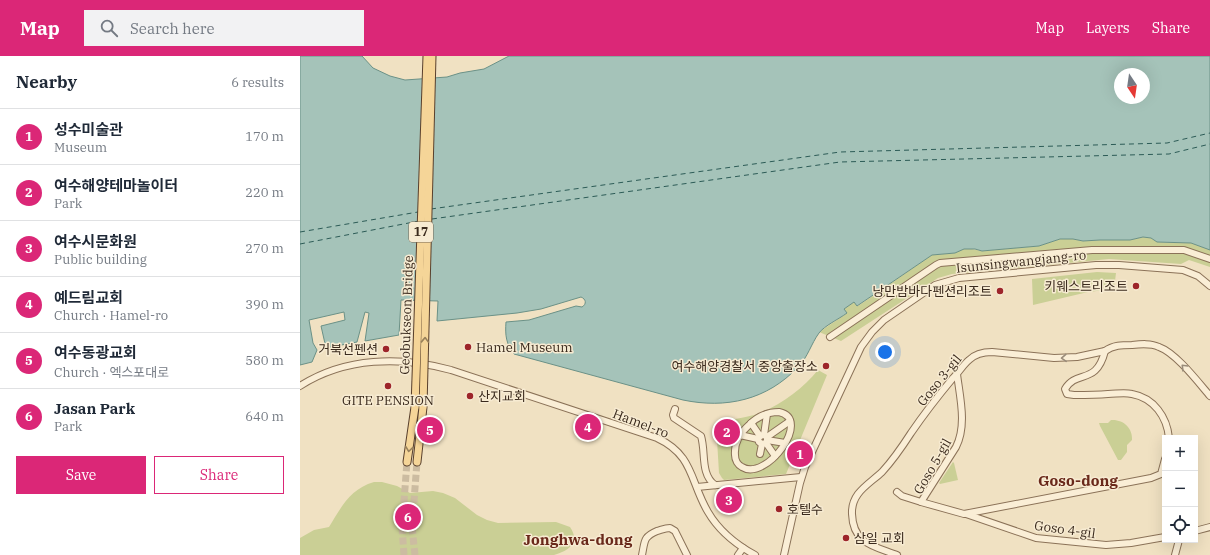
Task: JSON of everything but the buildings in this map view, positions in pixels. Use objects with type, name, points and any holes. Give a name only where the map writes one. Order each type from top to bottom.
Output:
[{"type":"main road","name":"Geobukseon Bridge","points":[[407,462],[415,407],[427,56]]},
{"type":"main road","name":"Geobukseon Bridge","points":[[417,462],[423,407],[432,56]]},
{"type":"street","points":[[830,337],[936,264],[940,263],[1092,250],[1184,250],[1210,259]]},
{"type":"street","name":"Isunsingwangjang-ro","points":[[784,555],[801,477],[809,456],[863,344],[881,322],[935,285],[959,278],[1103,265],[1180,269],[1196,274],[1210,286]]},
{"type":"street","name":"Goso 3-gil","points":[[897,555],[867,544],[860,538],[855,530],[852,519],[853,503],[862,489],[895,457],[930,407],[972,358],[987,352],[1054,358],[1077,357],[1105,351],[1122,345],[1150,344],[1161,347],[1168,352],[1210,396]]},
{"type":"street","points":[[1105,351],[1097,370],[1090,375],[1069,384],[1065,389],[1065,392],[1068,395],[1129,393],[1139,396],[1152,403],[1161,413],[1165,420],[1168,435]]},
{"type":"street","name":"Hamel-ro","points":[[300,386],[321,374],[352,365],[390,361],[414,362],[456,371],[660,440],[672,447],[682,457],[691,470],[697,487],[712,518],[727,536],[755,555]]},
{"type":"street","name":"Goso 5-gil","points":[[957,374],[962,417],[960,437],[956,447],[921,502],[964,514],[1151,478],[1161,474],[1162,470]]},
{"type":"street","points":[[675,408],[673,415],[674,418],[699,433],[701,436],[706,473],[709,480],[715,485]]},
{"type":"street","points":[[782,413],[786,415],[790,421],[790,431],[786,443],[775,456],[759,467],[749,469],[743,468],[737,462],[735,454],[736,445],[740,435],[751,423],[767,414],[782,413]]},
{"type":"street","points":[[760,454],[767,414]]},
{"type":"street","points":[[753,446],[790,421]]},
{"type":"street","points":[[751,423],[775,456]]},
{"type":"street","points":[[740,435],[786,443]]},
{"type":"street","points":[[697,487],[801,477]]},
{"type":"street","points":[[897,492],[902,496],[921,502]]},
{"type":"street","name":"Goso 4-gil","points":[[964,514],[1036,538],[1106,545],[1131,543],[1162,538]]},
{"type":"street","points":[[642,555],[645,540],[648,536],[665,528],[670,528],[675,531],[687,555]]},
{"type":"street","points":[[1198,530],[1210,528]]},
{"type":"street","points":[[1175,555],[1179,543]]},
{"type":"street","points":[[738,555],[743,548]]},
{"type":"green space","points":[[1143,237],[1151,238],[1157,242],[1191,243],[1210,250],[1210,267],[1189,260],[1181,264],[1109,259],[952,274],[938,278],[841,341],[819,332],[846,314],[844,309],[854,302],[858,306],[932,255],[955,253],[967,248],[982,251],[1039,246],[1060,239],[1083,241],[1130,240]]},
{"type":"green space","points":[[1097,272],[1116,273],[1114,289],[1088,292],[1033,305],[1032,279]]},
{"type":"green space","points":[[818,370],[827,375],[786,474],[724,480],[719,473],[716,423],[719,421],[754,415],[781,403],[805,384]]},
{"type":"green space","points":[[1111,420],[1119,421],[1126,425],[1132,436],[1132,440],[1127,445],[1127,452],[1121,460],[1118,460],[1099,423],[1108,423]]},
{"type":"green space","points":[[953,462],[958,480],[940,484],[939,483]]},
{"type":"green space","points":[[374,482],[382,482],[397,486],[410,493],[433,491],[443,493],[455,498],[477,515],[498,523],[556,522],[570,527],[574,538],[573,542],[568,549],[554,555],[300,555],[300,538],[314,530],[329,527],[347,499],[359,489]]},
{"type":"water","points":[[300,56],[362,56],[373,68],[390,76],[405,80],[447,77],[484,69],[509,56],[1210,56],[1210,250],[1191,243],[1157,242],[1151,238],[1143,237],[1130,240],[1083,241],[1060,239],[1039,246],[982,251],[975,249],[964,249],[955,253],[932,255],[857,306],[854,302],[844,309],[847,313],[821,330],[807,355],[798,367],[786,378],[759,394],[730,402],[699,403],[683,400],[514,354],[509,347],[507,339],[506,322],[529,320],[576,306],[582,307],[585,302],[581,297],[541,309],[517,313],[437,321],[438,301],[401,300],[399,335],[365,341],[369,313],[365,312],[357,342],[326,348],[321,326],[345,320],[344,312],[309,320],[313,343],[317,350],[312,362],[300,365]]},
{"type":"ferry route","points":[[431,209],[840,152],[1167,143],[1210,133]]},
{"type":"ferry route","points":[[432,219],[840,162],[1169,154],[1210,144]]},
{"type":"ferry route","points":[[300,232],[418,212]]},
{"type":"ferry route","points":[[300,244],[419,221]]},
{"type":"tunnel","points":[[404,555],[402,527],[407,462]]},
{"type":"tunnel","points":[[415,555],[412,527],[417,462]]},
{"type":"place","name":"키웨스트리조트","points":[[1136,286]]},
{"type":"place","name":"낭만밤바다펜션리조트","points":[[1000,291]]},
{"type":"place","name":"Hamel Museum","points":[[468,347]]},
{"type":"place","name":"거북선펜션","points":[[386,349]]},
{"type":"place","name":"여수해양경찰서 중앙출장소","points":[[826,366]]},
{"type":"place","name":"GITE PENSION","points":[[388,386]]},
{"type":"place","name":"산지교회","points":[[470,396]]},
{"type":"place","name":"예드림교회","points":[[588,427]]},
{"type":"place","name":"여수동광교회","points":[[430,430]]},
{"type":"place","name":"여수해양테마놀이터","points":[[727,432]]},
{"type":"place","name":"성수미술관","points":[[800,454]]},
{"type":"place","name":"여수시문화원","points":[[729,500]]},
{"type":"place","name":"호텔수","points":[[779,509]]},
{"type":"place","name":"Jasan Park","points":[[408,517]]},
{"type":"place","name":"삼일 교회","points":[[846,538]]},
{"type":"district","name":"Goso-dong","points":[[1078,481]]},
{"type":"district","name":"Jonghwa-dong","points":[[578,540]]}]
